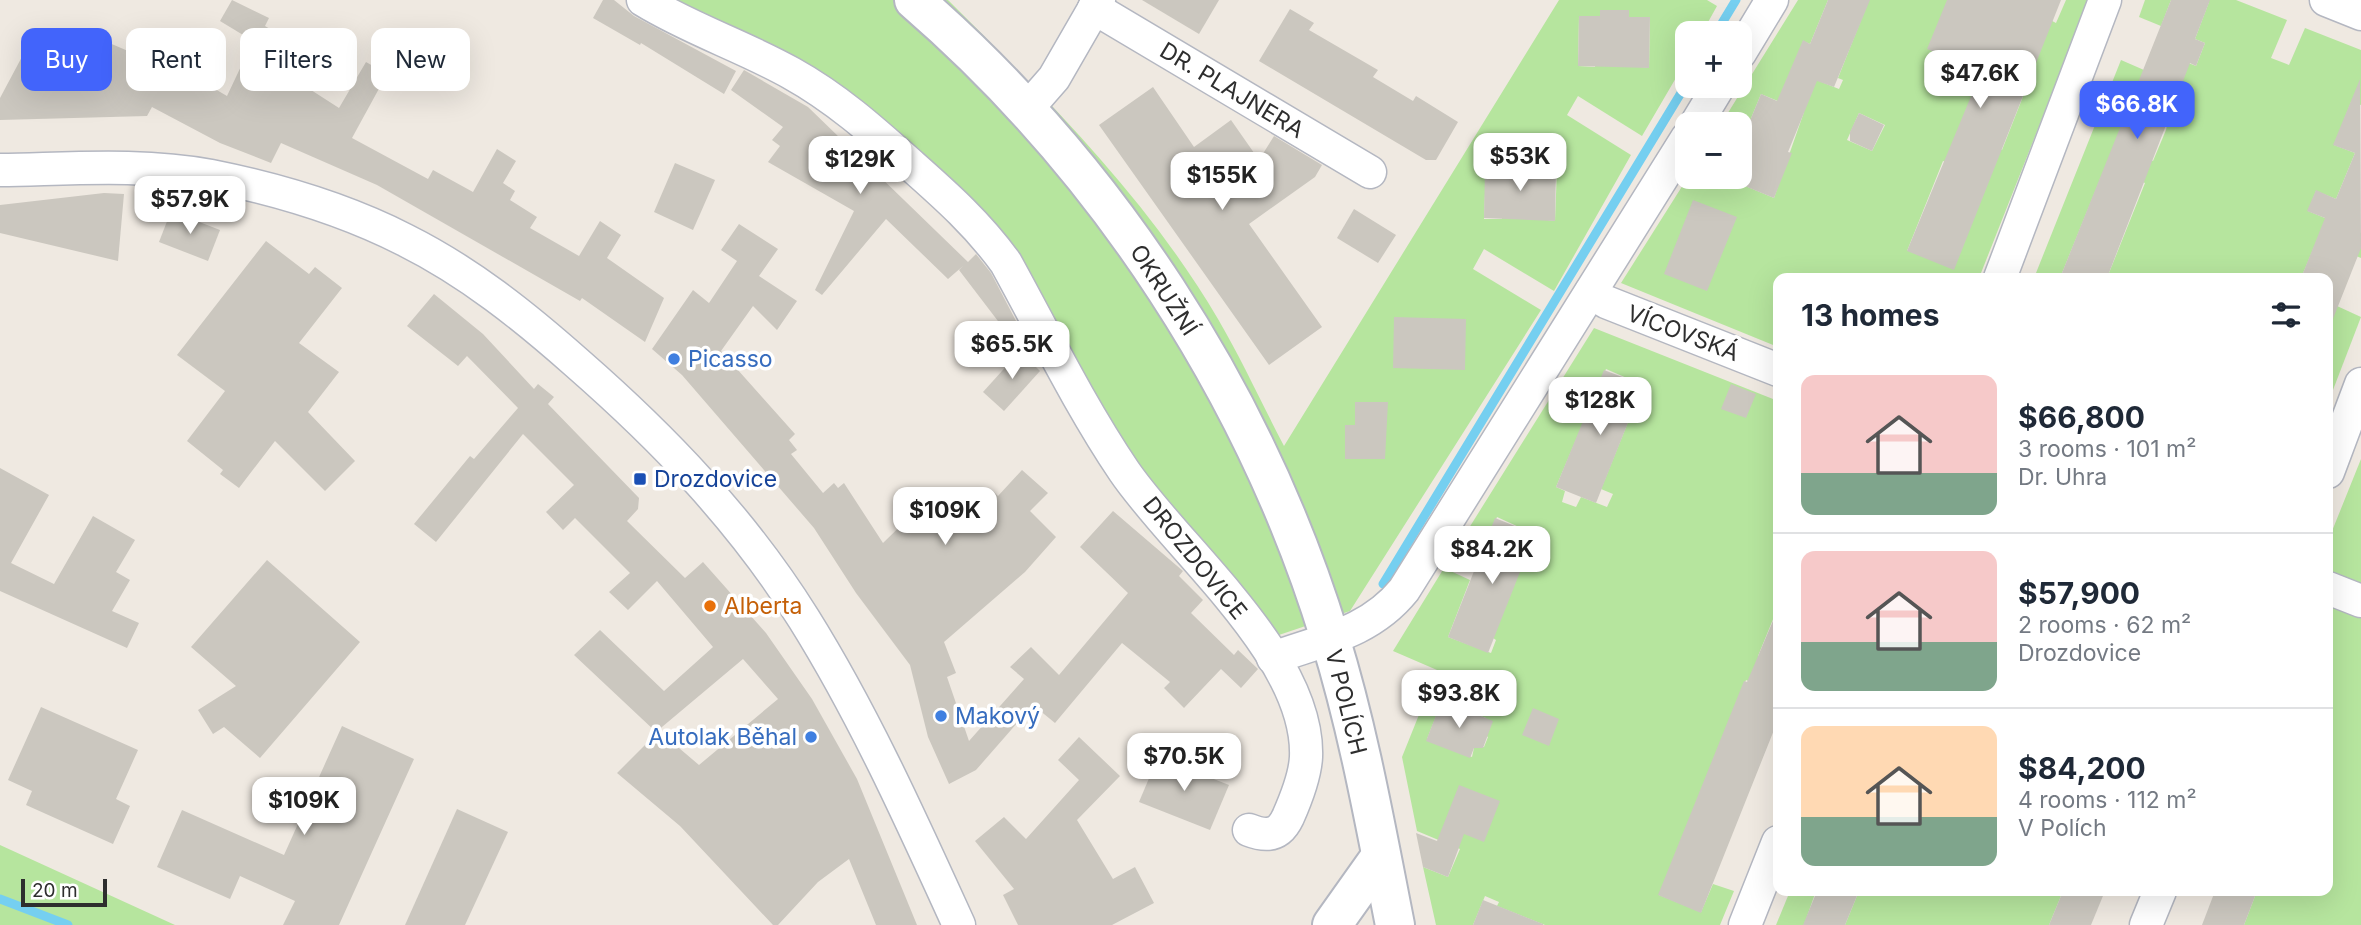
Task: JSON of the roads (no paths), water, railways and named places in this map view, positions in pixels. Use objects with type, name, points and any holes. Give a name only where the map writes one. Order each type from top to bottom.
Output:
[{"type":"street","name":"DROZDOVICE","points":[[643,0],[789,72],[851,111],[965,213],[1006,263],[1125,472],[1251,625],[1273,658],[1301,720],[1306,748],[1302,779],[1286,822],[1272,835],[1250,830]]},
{"type":"street","name":"OKRUŽNÍ","points":[[914,0],[957,39],[1026,110],[1121,226],[1213,367],[1276,494],[1330,636]]},
{"type":"street","points":[[1752,33],[1772,0]]},
{"type":"street","points":[[2002,273],[2105,0]]},
{"type":"street","points":[[2326,0],[2361,14]]},
{"type":"street","name":"DR. PLAJNERA","points":[[1026,110],[1054,78],[1097,4],[1370,172]]},
{"type":"street","name":"V POLÍCH","points":[[1395,925],[1354,725],[1330,636],[1376,619],[1404,590],[1675,157]]},
{"type":"street","points":[[0,170],[152,168],[210,176],[273,191],[404,239],[474,279],[506,303],[674,451],[780,582],[825,654],[909,815],[960,925]]},
{"type":"street","name":"VÍCOVSKÁ","points":[[1591,292],[1606,302],[1773,368]]},
{"type":"street","points":[[2333,459],[2361,384]]},
{"type":"street","points":[[2333,590],[2361,601]]},
{"type":"street","points":[[1273,658],[1330,636]]},
{"type":"street","points":[[1745,925],[1773,855]]},
{"type":"street","points":[[1332,925],[1381,856]]},
{"type":"street","points":[[2146,925],[2158,896]]},
{"type":"waterway","points":[[1723,21],[1736,0]]},
{"type":"waterway","points":[[1383,584],[1678,98]]},
{"type":"waterway","points":[[0,899],[68,925]]},
{"type":"place","name":"Picasso","points":[[674,359]]},
{"type":"place","name":"Drozdovice","points":[[640,479]]},
{"type":"place","name":"Alberta","points":[[710,606]]},
{"type":"place","name":"Makový","points":[[941,716]]},
{"type":"place","name":"Autolak Běhal","points":[[811,737]]}]
